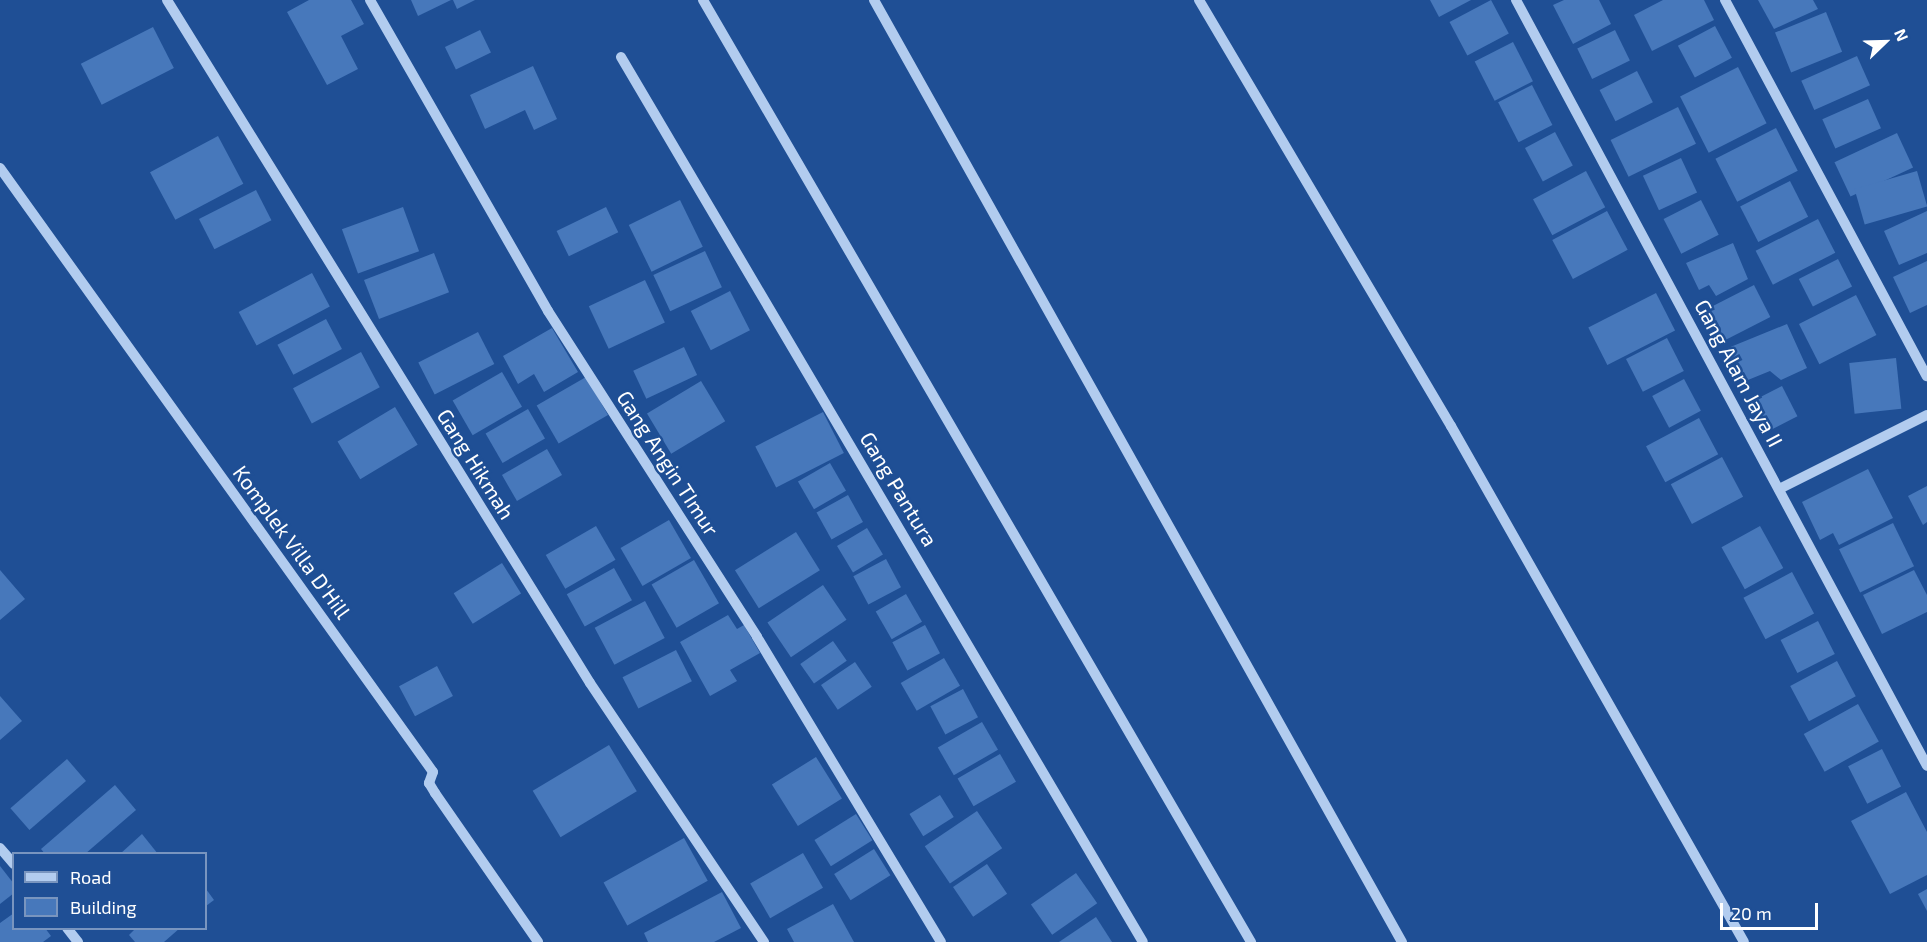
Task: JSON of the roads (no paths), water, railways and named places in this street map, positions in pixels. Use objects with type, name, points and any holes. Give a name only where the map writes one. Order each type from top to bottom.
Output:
[{"type":"street","name":"Gang Hikmah","points":[[167,0],[590,683],[764,942]]},
{"type":"street","name":"Gang Angin TImur","points":[[370,0],[548,311],[756,637],[941,942]]},
{"type":"street","points":[[704,0],[1251,942]]},
{"type":"street","points":[[874,0],[1402,942]]},
{"type":"street","points":[[1199,0],[1463,447],[1744,942]]},
{"type":"street","name":"Gang Alam Jaya II","points":[[1516,0],[1927,766]]},
{"type":"street","points":[[1725,0],[1927,376]]},
{"type":"street","name":"Gang Pantura","points":[[621,57],[1143,942]]},
{"type":"street","name":"Komplek Villa D'Hill","points":[[0,168],[433,772],[429,783],[435,793],[538,942]]},
{"type":"street","points":[[1779,489],[1927,415]]},
{"type":"street","points":[[0,848],[12,862]]},
{"type":"street","points":[[69,930],[78,942]]}]
